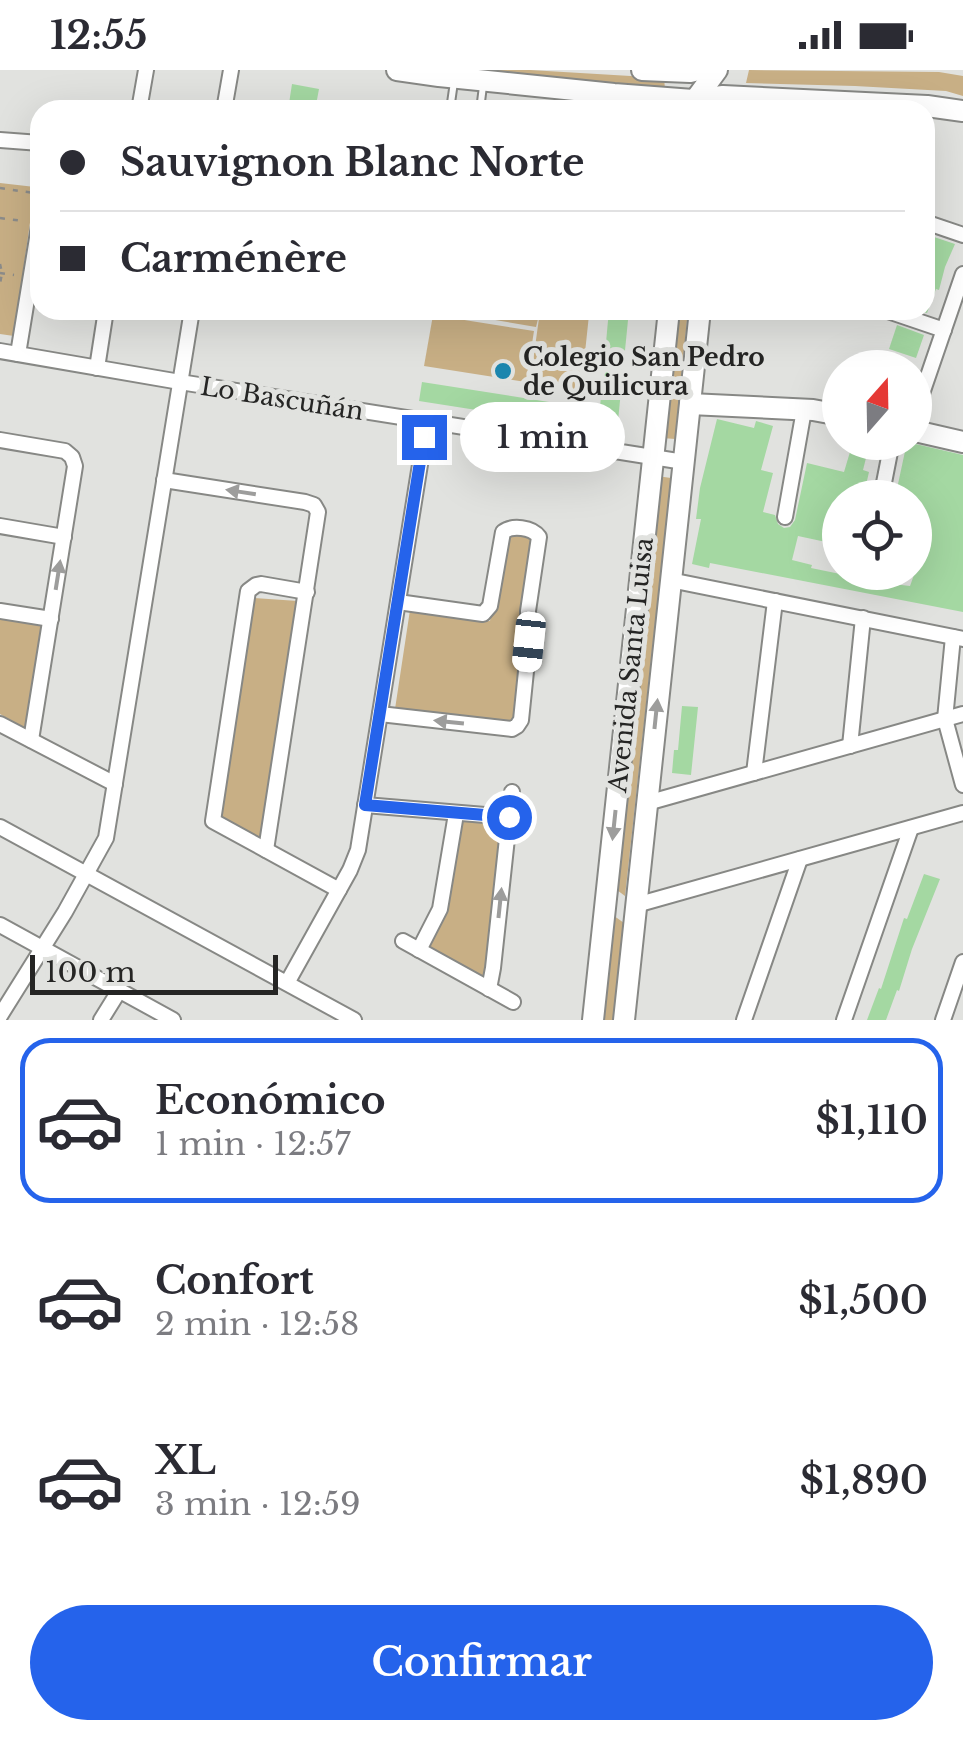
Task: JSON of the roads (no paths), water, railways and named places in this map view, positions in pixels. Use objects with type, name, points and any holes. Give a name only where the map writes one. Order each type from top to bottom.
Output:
[{"type":"main road","points":[[397,70],[599,100]]},
{"type":"main road","points":[[642,70],[698,70]]},
{"type":"main road","points":[[696,100],[717,70]]},
{"type":"main road","points":[[722,100],[725,70]]},
{"type":"main road","points":[[935,107],[963,111]]},
{"type":"main road","name":"Avenida Santa Luisa","points":[[593,1020],[668,320]]},
{"type":"main road","name":"Avenida Santa Luisa","points":[[624,1020],[699,320]]},
{"type":"main road","points":[[690,404],[822,412]]},
{"type":"main road","points":[[932,435],[963,442]]},
{"type":"street","points":[[141,100],[146,70]]},
{"type":"street","points":[[226,100],[231,70]]},
{"type":"street","points":[[0,140],[30,142]]},
{"type":"street","points":[[935,226],[963,236]]},
{"type":"street","points":[[932,365],[963,274]]},
{"type":"street","points":[[18,354],[30,282]]},
{"type":"street","points":[[96,368],[104,320]]},
{"type":"street","points":[[0,1016],[106,838],[190,320]]},
{"type":"street","points":[[914,320],[944,330]]},
{"type":"street","name":"Lo Bascuñán","points":[[0,352],[684,462]]},
{"type":"street","points":[[785,517],[804,410]]},
{"type":"street","points":[[287,984],[356,856],[427,422]]},
{"type":"street","points":[[0,440],[64,451],[72,458],[75,470],[31,740]]},
{"type":"street","points":[[164,480],[306,502],[316,508],[319,521],[266,850]]},
{"type":"street","points":[[0,526],[64,537]]},
{"type":"street","points":[[380,714],[512,729],[517,726],[538,535],[532,530],[504,530],[486,612],[478,615],[398,602]]},
{"type":"street","points":[[670,580],[958,638],[945,719],[963,785]]},
{"type":"street","points":[[307,592],[261,584],[252,587],[247,596],[212,821],[339,890]]},
{"type":"street","points":[[754,773],[774,601]]},
{"type":"street","points":[[0,611],[50,619]]},
{"type":"street","points":[[850,746],[863,618]]},
{"type":"street","points":[[647,803],[963,714]]},
{"type":"street","points":[[0,724],[115,784]]},
{"type":"street","points":[[489,989],[512,792]]},
{"type":"street","points":[[365,805],[509,817]]},
{"type":"street","points":[[636,905],[963,813]]},
{"type":"street","points":[[419,950],[440,909],[456,814]]},
{"type":"street","points":[[0,826],[354,1020]]},
{"type":"street","points":[[844,1020],[911,828]]},
{"type":"street","points":[[744,1020],[800,859]]},
{"type":"street","points":[[0,925],[173,1020]]},
{"type":"street","points":[[403,941],[512,1002]]},
{"type":"street","points":[[943,1020],[963,962]]},
{"type":"street","points":[[101,1020],[120,990]]},
{"type":"lane","points":[[452,100],[455,78]]},
{"type":"lane","points":[[481,100],[484,81]]},
{"type":"place","name":"Colegio San Pedro de Quilicura","points":[[503,371]]}]
